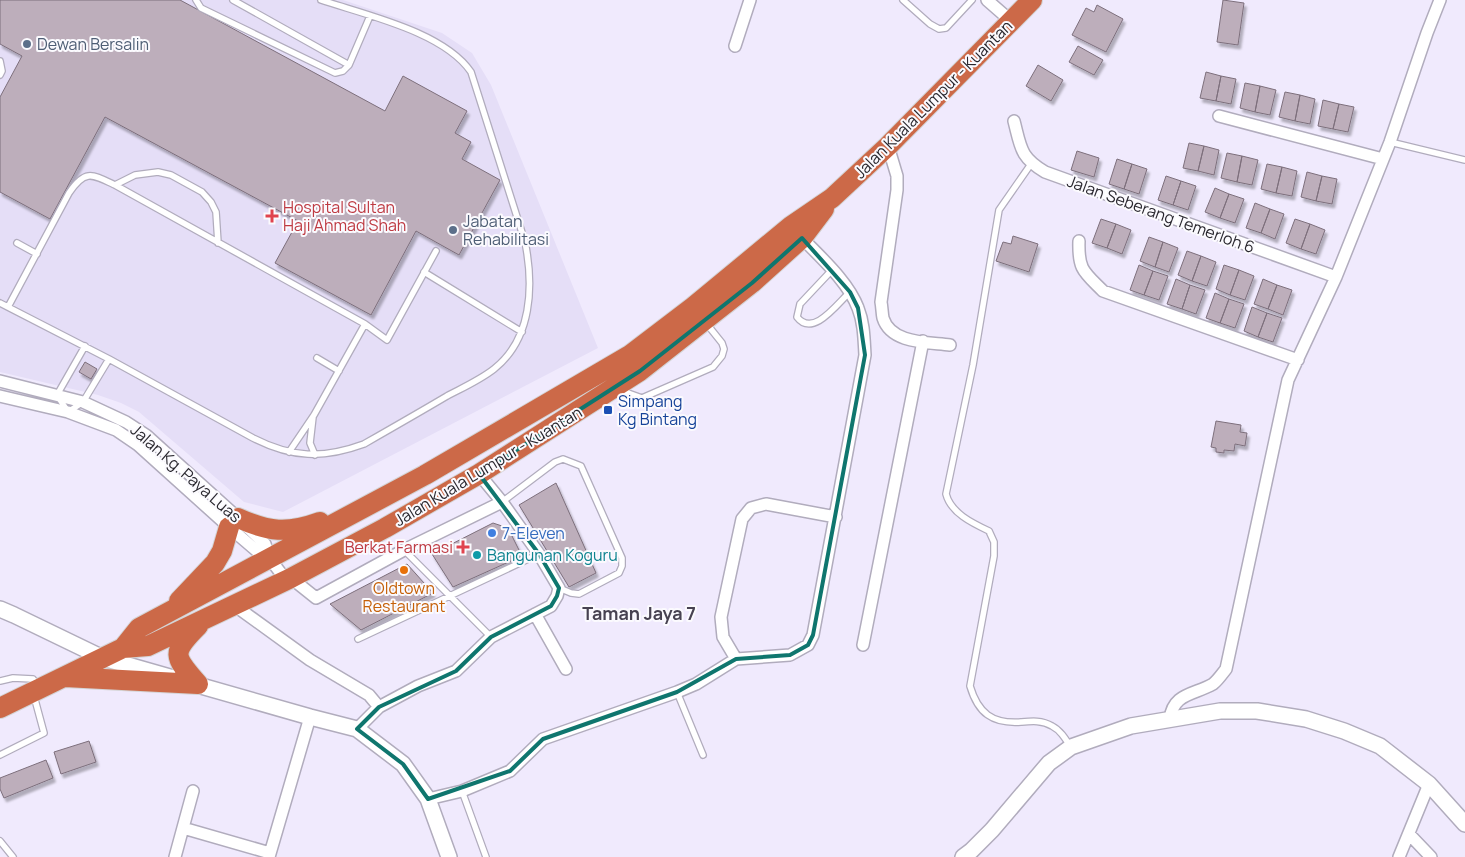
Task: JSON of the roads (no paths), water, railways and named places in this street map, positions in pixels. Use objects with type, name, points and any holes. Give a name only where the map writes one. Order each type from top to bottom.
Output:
[{"type":"highway","name":"Jalan Kuala Lumpur - Kuantan","points":[[0,708],[124,648],[148,646],[288,579],[385,528],[479,474],[640,371],[705,322],[752,283],[796,232],[888,146],[1032,0]]},
{"type":"highway","name":"Jalan Kuala Lumpur - Kuantan","points":[[124,648],[139,628],[161,618],[425,475],[630,355],[796,232]]},
{"type":"highway","points":[[161,618],[215,563],[234,522],[272,530],[289,531],[304,528],[379,500]]},
{"type":"highway","points":[[198,684],[182,666],[179,658],[179,649],[183,641],[205,619]]},
{"type":"highway","points":[[63,677],[198,684]]},
{"type":"street","points":[[735,46],[750,0]]},
{"type":"street","points":[[987,0],[1011,22]]},
{"type":"street","points":[[1170,719],[1171,708],[1178,699],[1214,683],[1226,669],[1288,380],[1336,277],[1390,142],[1440,0]]},
{"type":"street","points":[[1218,116],[1383,159]]},
{"type":"street","points":[[1014,121],[1022,153],[1031,164]]},
{"type":"street","points":[[888,146],[897,176],[898,190],[881,302],[883,319],[891,332],[905,339],[950,345]]},
{"type":"street","name":"Jalan Seberang Temerloh 6","points":[[1031,164],[1045,172],[1336,277]]},
{"type":"street","points":[[428,800],[462,791],[510,771],[543,739],[696,684],[736,659],[790,656],[808,645],[813,635],[866,355],[864,327],[850,292],[796,232]]},
{"type":"street","points":[[1079,241],[1078,258],[1082,270],[1103,291],[1298,360]]},
{"type":"street","points":[[863,645],[923,341]]},
{"type":"street","name":"Jalan Kg. Paya Luas","points":[[0,381],[83,402],[126,422],[146,435],[234,522],[257,551],[270,559],[288,579],[316,598],[404,550]]},
{"type":"street","name":"Jalan Kg. Paya Luas","points":[[0,396],[68,412],[116,430],[138,445],[234,522]]},
{"type":"street","points":[[357,729],[378,706],[418,686],[456,671],[491,637],[551,606],[557,596],[558,588],[539,554],[502,502],[479,474]]},
{"type":"street","points":[[404,550],[502,502]]},
{"type":"street","points":[[736,659],[723,637],[721,617],[742,518],[752,508],[766,504],[836,517]]},
{"type":"street","points":[[234,605],[310,660],[369,695],[378,706]]},
{"type":"street","points":[[0,610],[103,658],[357,729],[403,764],[428,800],[449,857]]},
{"type":"street","points":[[535,614],[566,669]]},
{"type":"street","points":[[962,857],[971,852],[992,830],[1049,763],[1071,747],[1131,726],[1220,711],[1257,711],[1306,719],[1380,746],[1429,784],[1465,824]]},
{"type":"street","points":[[183,828],[270,855],[310,717]]},
{"type":"street","points":[[1398,857],[1429,784]]},
{"type":"street","points":[[174,857],[193,791]]},
{"type":"street","points":[[1409,834],[1432,857]]},
{"type":"lane","points":[[196,0],[201,8],[335,73],[343,71],[349,65],[370,16]]},
{"type":"lane","points":[[233,0],[349,65]]},
{"type":"lane","points":[[0,303],[85,346],[252,438],[271,447],[289,452],[315,455],[343,452],[364,444],[494,369],[512,349],[522,332],[529,303],[528,256],[471,72],[463,60],[418,32],[321,0]]},
{"type":"lane","points":[[903,0],[930,24],[939,29],[946,28],[972,0]]},
{"type":"lane","points":[[0,61],[2,71],[0,75]]},
{"type":"lane","points":[[1390,142],[1465,160]]},
{"type":"lane","points":[[1031,164],[999,210],[973,365],[946,494],[948,504],[969,522],[989,531],[994,542],[994,556],[970,686],[974,700],[982,711],[994,719],[1009,723],[1038,721],[1051,725],[1060,732],[1071,747]]},
{"type":"lane","points":[[115,185],[135,175],[158,172],[171,175],[202,192],[211,202],[216,212],[218,243]]},
{"type":"lane","points":[[8,307],[68,193],[77,180],[83,176],[100,178],[115,185],[365,324],[387,340],[436,250]]},
{"type":"lane","points":[[17,243],[36,254]]},
{"type":"lane","points":[[832,270],[800,304],[797,316],[801,322],[808,325],[821,320],[850,292]]},
{"type":"lane","points":[[424,272],[522,332]]},
{"type":"lane","points":[[617,385],[628,393],[642,398],[713,367],[722,356],[724,349],[722,343],[705,322]]},
{"type":"lane","points":[[289,452],[314,415],[365,324]]},
{"type":"lane","points":[[85,346],[57,394],[68,412],[83,402],[109,359]]},
{"type":"lane","points":[[317,358],[339,371]]},
{"type":"lane","points":[[314,415],[310,443],[315,455]]},
{"type":"lane","points":[[502,502],[555,462],[562,459],[581,466],[622,558],[622,566],[619,573],[579,594],[571,594],[558,588]]},
{"type":"lane","points":[[404,550],[491,637]]},
{"type":"lane","points":[[358,639],[448,595],[539,554]]},
{"type":"lane","points":[[0,681],[13,678],[33,680],[44,733],[0,755]]},
{"type":"lane","points":[[676,692],[703,755]]},
{"type":"lane","points":[[462,791],[486,857]]},
{"type":"lane","points":[[0,841],[12,857]]},
{"type":"place","name":"Dewan Bersalin","points":[[27,44]]},
{"type":"place","name":"Hospital Sultan Haji Ahmad Shah","points":[[272,216]]},
{"type":"place","name":"Jabatan Rehabilitasi","points":[[453,230]]},
{"type":"place","name":"Simpang Kg Bintang","points":[[608,410]]},
{"type":"place","name":"7-Eleven","points":[[492,533]]},
{"type":"place","name":"Berkat Farmasi","points":[[463,547]]},
{"type":"place","name":"Bangunan Koguru","points":[[477,555]]},
{"type":"place","name":"Oldtown Restaurant","points":[[404,570]]},
{"type":"district","name":"Taman Jaya 7","points":[[639,614]]}]
